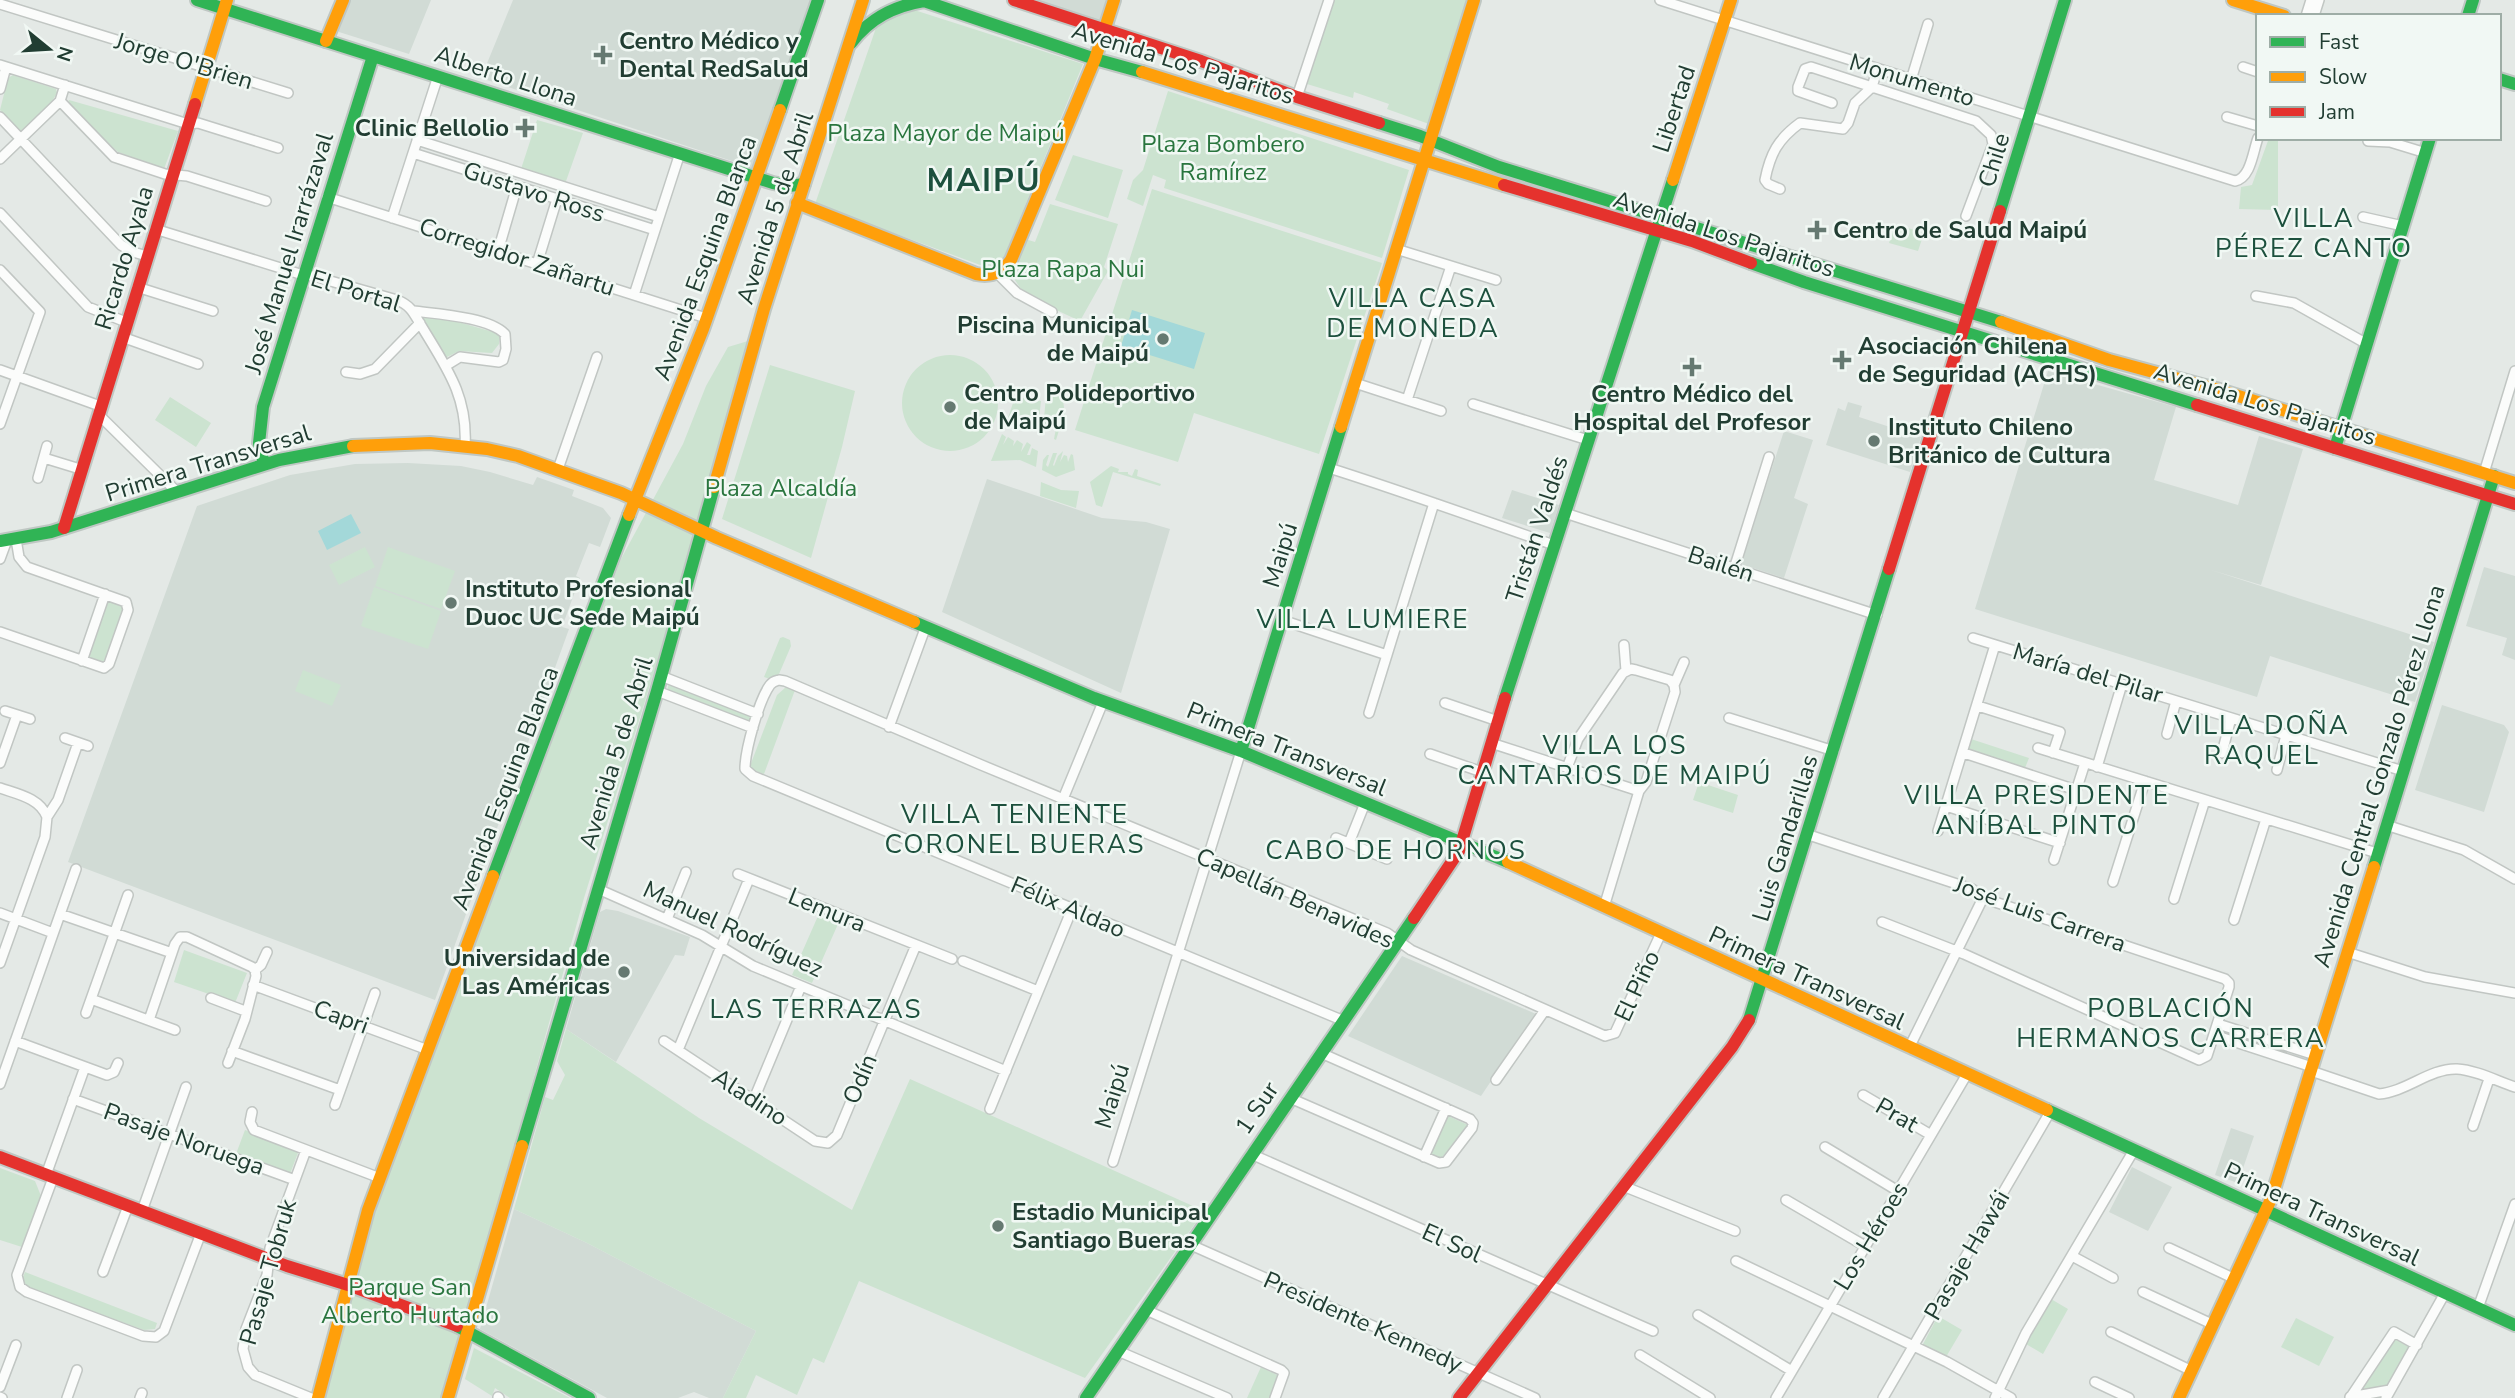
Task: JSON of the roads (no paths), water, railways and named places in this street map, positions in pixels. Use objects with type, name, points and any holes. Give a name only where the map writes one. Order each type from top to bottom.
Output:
[{"type":"street","name":"Alberto Llona","points":[[197,0],[225,4],[326,41],[757,178],[785,185],[804,184]]},
{"type":"street","points":[[326,41],[343,0]]},
{"type":"street","name":"Avenida Esquina Blanca","points":[[318,1398],[363,1226],[380,1178],[706,318],[818,0]]},
{"type":"street","name":"Avenida 5 de Abril","points":[[448,1398],[662,676],[701,531],[797,203],[863,0]]},
{"type":"street","name":"Avenida Los Pajaritos","points":[[1014,0],[1201,61],[1499,167],[1969,311],[2109,360],[2342,428],[2515,483]]},
{"type":"street","points":[[797,203],[976,274],[998,274],[1011,260],[1095,59],[1114,0]]},
{"type":"street","points":[[1297,97],[1329,0]]},
{"type":"street","name":"Maipú","points":[[1113,1162],[1474,0]]},
{"type":"street","name":"Monumento","points":[[1660,0],[2235,181],[2246,175],[2257,140]]},
{"type":"street","name":"Libertad","points":[[1656,231],[1731,0]]},
{"type":"street","name":"Chile","points":[[1963,332],[2065,0]]},
{"type":"street","points":[[2233,0],[2278,14]]},
{"type":"street","points":[[851,43],[866,25],[883,13],[923,1]]},
{"type":"street","name":"Avenida Los Pajaritos","points":[[923,1],[1095,59],[1743,258],[1804,282],[2515,504]]},
{"type":"street","name":"Jorge O'Brien","points":[[0,4],[288,93]]},
{"type":"street","name":"Ricardo Ayala","points":[[64,528],[225,4]]},
{"type":"street","points":[[1911,80],[1928,24]]},
{"type":"street","name":"José Manuel Irarrázaval","points":[[264,464],[260,443],[263,407],[373,56]]},
{"type":"street","points":[[0,89],[3,66],[188,124],[198,123],[278,148]]},
{"type":"street","points":[[1832,103],[1798,91],[1805,69],[1811,67],[1976,121],[1991,135],[1993,144],[1966,216]]},
{"type":"street","points":[[2243,67],[2256,71]]},
{"type":"street","points":[[1780,189],[1768,184],[1765,180],[1766,174],[1770,155],[1790,130],[1800,122],[1843,129],[1855,103],[1872,87],[1877,70]]},
{"type":"street","points":[[392,218],[438,76]]},
{"type":"street","points":[[0,159],[60,101],[65,85]]},
{"type":"street","points":[[60,101],[114,157],[172,175],[187,176],[265,201]]},
{"type":"street","points":[[0,117],[121,245],[147,256]]},
{"type":"street","points":[[2227,117],[2256,125]]},
{"type":"street","name":"Gustavo Ross","points":[[417,140],[659,217]]},
{"type":"street","points":[[2335,448],[2429,140]]},
{"type":"street","points":[[2368,141],[2390,142],[2426,153]]},
{"type":"street","name":"Gustavo Ross","points":[[413,153],[655,230]]},
{"type":"street","points":[[634,295],[680,153]]},
{"type":"street","points":[[498,251],[517,186]]},
{"type":"street","name":"Corregidor Zañartu","points":[[327,197],[706,318]]},
{"type":"street","points":[[537,264],[557,199]]},
{"type":"street","points":[[0,213],[88,307],[127,322]]},
{"type":"street","points":[[2363,217],[2403,226]]},
{"type":"street","name":"El Portal","points":[[155,229],[303,275],[397,300],[414,311],[447,365],[464,409],[465,446]]},
{"type":"street","name":"Tristán Valdés","points":[[1462,842],[1491,743],[1656,231]]},
{"type":"street","points":[[1396,249],[1496,280]]},
{"type":"street","points":[[1408,400],[1451,266]]},
{"type":"street","points":[[0,271],[40,312],[0,424]]},
{"type":"street","points":[[998,274],[1017,293],[1052,312]]},
{"type":"street","points":[[137,287],[213,311]]},
{"type":"street","points":[[2256,296],[2294,303],[2367,344]]},
{"type":"street","points":[[414,311],[452,315],[494,326],[505,334],[506,349],[503,360],[499,362],[460,357],[447,365]]},
{"type":"street","points":[[346,372],[360,374],[375,369],[420,323]]},
{"type":"street","name":"Luis Gandarillas","points":[[1459,1398],[1739,1037],[1751,1017],[1963,332]]},
{"type":"street","points":[[122,337],[198,364]]},
{"type":"street","points":[[558,469],[597,357]]},
{"type":"street","points":[[0,370],[99,410],[178,493]]},
{"type":"street","points":[[2489,475],[2515,370]]},
{"type":"street","points":[[1355,383],[1441,411]]},
{"type":"street","points":[[1473,404],[1588,440]]},
{"type":"street","name":"Primera Transversal","points":[[8,540],[64,528],[264,464],[362,444],[465,446],[502,452],[558,469],[636,500],[701,531],[1103,702],[1241,751],[1462,842],[2515,1325]]},
{"type":"street","points":[[37,478],[47,446]]},
{"type":"street","points":[[1734,569],[1769,457]]},
{"type":"street","points":[[44,458],[80,469]]},
{"type":"street","points":[[1329,468],[1554,545]]},
{"type":"street","name":"Avenida Central Gonzalo Pérez Llona","points":[[2179,1398],[2267,1211],[2488,496],[2489,475]]},
{"type":"street","points":[[1369,713],[1434,503]]},
{"type":"street","name":"Bailén","points":[[1565,513],[1877,615]]},
{"type":"street","points":[[0,559],[8,540]]},
{"type":"street","points":[[0,632],[104,668],[108,666],[129,607],[126,602],[27,567],[8,540]]},
{"type":"street","points":[[82,661],[105,594]]},
{"type":"street","points":[[1282,620],[1387,655]]},
{"type":"street","points":[[890,727],[926,626]]},
{"type":"street","name":"María del Pilar","points":[[1973,638],[2403,771]]},
{"type":"street","points":[[1623,645],[1626,671]]},
{"type":"street","points":[[1938,831],[1995,645]]},
{"type":"street","points":[[1674,685],[1684,662]]},
{"type":"street","points":[[1567,768],[1578,739],[1619,677],[1626,671],[1636,670],[1670,680],[1675,692],[1646,782],[1639,791],[1604,907]]},
{"type":"street","points":[[657,691],[752,728],[758,714],[662,676]]},
{"type":"street","name":"Capellán Benavides","points":[[758,714],[769,685],[779,680],[785,681],[1387,933],[1411,950],[1610,1036]]},
{"type":"street","points":[[2097,767],[2122,684]]},
{"type":"street","points":[[2167,734],[2176,701]]},
{"type":"street","points":[[1063,799],[1103,702]]},
{"type":"street","points":[[1445,703],[1498,721]]},
{"type":"street","points":[[1978,706],[2060,732],[2053,753]]},
{"type":"street","points":[[5,711],[30,719]]},
{"type":"street","points":[[0,763],[17,715]]},
{"type":"street","points":[[1729,718],[1834,751]]},
{"type":"street","points":[[2222,753],[2231,718]]},
{"type":"street","name":"Félix Aldao","points":[[752,728],[745,769],[753,776],[1344,1021]]},
{"type":"street","points":[[2277,771],[2286,735]]},
{"type":"street","points":[[65,738],[88,746]]},
{"type":"street","points":[[47,817],[58,800],[78,743]]},
{"type":"street","points":[[1491,743],[1639,791]]},
{"type":"street","points":[[2038,748],[2378,853]]},
{"type":"street","points":[[1964,753],[2076,790]]},
{"type":"street","points":[[1430,754],[1482,772]]},
{"type":"street","points":[[2054,860],[2085,763]]},
{"type":"street","points":[[2113,882],[2145,781]]},
{"type":"street","points":[[0,788],[35,802],[45,810],[47,817],[45,837],[0,963]]},
{"type":"street","points":[[2174,900],[2205,800]]},
{"type":"street","points":[[1349,844],[1365,803]]},
{"type":"street","points":[[1946,806],[2060,843]]},
{"type":"street","points":[[2234,920],[2266,819]]},
{"type":"street","points":[[2386,825],[2464,850],[2515,880]]},
{"type":"street","name":"José Luis Carrera","points":[[1808,835],[1972,889],[1983,898],[2227,980],[2229,988],[2207,1056],[2204,1059],[2196,1059],[1955,952]]},
{"type":"street","points":[[1336,838],[1387,859]]},
{"type":"street","name":"1 Sur","points":[[1086,1398],[1453,861],[1462,842]]},
{"type":"street","points":[[0,1084],[76,869]]},
{"type":"street","points":[[667,919],[686,872]]},
{"type":"street","name":"Lemura","points":[[738,874],[952,959]]},
{"type":"street","points":[[678,1050],[748,878]]},
{"type":"street","name":"Manuel Rodríguez","points":[[598,889],[702,935],[743,961],[1006,1071]]},
{"type":"street","points":[[86,1013],[128,895]]},
{"type":"street","points":[[1909,1048],[1983,898]]},
{"type":"street","points":[[990,1109],[1072,909]]},
{"type":"street","points":[[0,913],[53,933]]},
{"type":"street","points":[[60,914],[172,953]]},
{"type":"street","points":[[1882,922],[1955,952]]},
{"type":"street","name":"El Piño","points":[[1610,1036],[1616,1030],[1661,933]]},
{"type":"street","points":[[149,1020],[178,939],[187,937],[256,970]]},
{"type":"street","name":"Odín","points":[[837,1135],[916,946]]},
{"type":"street","points":[[228,1063],[245,1019],[256,970],[267,952]]},
{"type":"street","points":[[2347,952],[2414,975],[2515,993]]},
{"type":"street","points":[[964,961],[1038,991]]},
{"type":"street","name":"Capri","points":[[253,985],[428,1050]]},
{"type":"street","points":[[754,1099],[801,986]]},
{"type":"street","points":[[335,1105],[375,993]]},
{"type":"street","points":[[211,998],[245,1011]]},
{"type":"street","points":[[91,999],[175,1030]]},
{"type":"street","points":[[1496,1080],[1545,1010]]},
{"type":"street","points":[[2218,1024],[2379,1094],[2448,1070],[2460,1070],[2515,1087]]},
{"type":"street","points":[[2214,1035],[2313,1064]]},
{"type":"street","points":[[15,1041],[110,1074],[118,1063]]},
{"type":"street","name":"Aladino","points":[[664,1041],[819,1142],[828,1143],[837,1135]]},
{"type":"street","points":[[232,1051],[340,1090]]},
{"type":"street","points":[[1290,1098],[1439,1163],[1446,1162],[1472,1128],[1470,1119],[1321,1053]]},
{"type":"street","points":[[85,1067],[19,1270],[18,1283],[27,1292],[143,1336],[156,1337],[166,1327],[201,1233]]},
{"type":"street","name":"Los Héroes","points":[[1776,1398],[1967,1074]]},
{"type":"street","points":[[2473,1126],[2489,1079]]},
{"type":"street","points":[[142,1211],[186,1087]]},
{"type":"street","name":"Prat","points":[[1863,1095],[1931,1135]]},
{"type":"street","name":"Pasaje Noruega","points":[[73,1099],[295,1180]]},
{"type":"street","points":[[1424,1157],[1446,1108]]},
{"type":"street","name":"Pasaje Noruega","points":[[252,1112],[250,1122],[254,1130],[380,1178]]},
{"type":"street","name":"Pasaje Hawái","points":[[1883,1398],[2050,1112]]},
{"type":"street","points":[[1825,1147],[1898,1191]]},
{"type":"street","name":"Pasaje Tobruk","points":[[306,1150],[270,1248],[267,1275],[246,1329],[243,1349],[245,1362],[259,1378],[311,1398]]},
{"type":"street","points":[[1997,1394],[2020,1344],[2134,1150]]},
{"type":"street","name":"El Sol","points":[[1251,1154],[1653,1331]]},
{"type":"street","points":[[0,1157],[468,1330],[589,1398]]},
{"type":"street","points":[[1623,1186],[1735,1231]]},
{"type":"street","points":[[1786,1200],[1865,1246]]},
{"type":"street","points":[[2478,1308],[2515,1204]]},
{"type":"street","points":[[103,1272],[128,1206]]},
{"type":"street","name":"Presidente Kennedy","points":[[1191,1245],[1535,1398]]},
{"type":"street","points":[[2169,1248],[2235,1279]]},
{"type":"street","points":[[2072,1256],[2113,1278]]},
{"type":"street","points":[[1736,1261],[1913,1346],[1997,1394],[2011,1398]]},
{"type":"street","points":[[2143,1292],[2214,1325]]},
{"type":"street","points":[[2350,1397],[2388,1394],[2445,1293]]},
{"type":"street","points":[[1146,1310],[1281,1370],[1284,1373],[1283,1379],[1275,1398]]},
{"type":"street","points":[[1698,1315],[1792,1371]]},
{"type":"street","points":[[2111,1332],[2192,1371]]},
{"type":"street","points":[[2350,1397],[2394,1332],[2417,1345]]},
{"type":"street","points":[[0,1387],[16,1345]]},
{"type":"street","points":[[1118,1351],[1227,1398]]},
{"type":"street","points":[[1640,1355],[1710,1398]]},
{"type":"street","points":[[67,1398],[77,1370]]},
{"type":"street","points":[[2095,1382],[2129,1398]]},
{"type":"water","name":"Piscina Municipal de Maipú","points":[[1132,310],[1205,333],[1194,369],[1121,346]]},
{"type":"water","points":[[351,514],[361,533],[327,550],[318,531]]},
{"type":"place","name":"Centro Médico y Dental RedSalud","points":[[603,55]]},
{"type":"place","name":"Clinic Bellolio","points":[[525,128]]},
{"type":"place","name":"Centro de Salud Maipú","points":[[1817,230]]},
{"type":"place","name":"Piscina Municipal de Maipú","points":[[1163,339]]},
{"type":"place","name":"Asociación Chilena de Seguridad (ACHS)","points":[[1842,360]]},
{"type":"place","name":"Centro Médico del Hospital del Profesor","points":[[1692,367]]},
{"type":"place","name":"Centro Polideportivo de Maipú","points":[[950,407]]},
{"type":"place","name":"Instituto Chileno Británico de Cultura","points":[[1874,441]]},
{"type":"place","name":"Instituto Profesional Duoc UC Sede Maipú","points":[[451,603]]},
{"type":"place","name":"Universidad de Las Américas","points":[[624,972]]},
{"type":"place","name":"Estadio Municipal Santiago Bueras","points":[[998,1226]]},
{"type":"district","name":"MAIPÚ","points":[[984,180]]},
{"type":"district","name":"VILLA PÉREZ CANTO","points":[[2314,233]]},
{"type":"district","name":"VILLA CASA DE MONEDA","points":[[1413,313]]},
{"type":"district","name":"VILLA LUMIERE","points":[[1363,619]]},
{"type":"district","name":"VILLA DOÑA RAQUEL","points":[[2262,740]]},
{"type":"district","name":"VILLA LOS CANTARIOS DE MAIPÚ","points":[[1615,760]]},
{"type":"district","name":"VILLA PRESIDENTE ANÍBAL PINTO","points":[[2037,810]]},
{"type":"district","name":"VILLA TENIENTE CORONEL BUERAS","points":[[1015,829]]},
{"type":"district","name":"CABO DE HORNOS","points":[[1396,850]]},
{"type":"district","name":"LAS TERRAZAS","points":[[816,1009]]},
{"type":"district","name":"POBLACIÓN HERMANOS CARRERA","points":[[2171,1023]]},
{"type":"park label","name":"Plaza Mayor de Maipú","points":[[946,133]]},
{"type":"park label","name":"Plaza Bombero Ramírez","points":[[1223,158]]},
{"type":"park label","name":"Plaza Rapa Nui","points":[[1063,269]]},
{"type":"park label","name":"Plaza Alcaldía","points":[[781,488]]},
{"type":"park label","name":"Parque San Alberto Hurtado","points":[[410,1301]]}]
